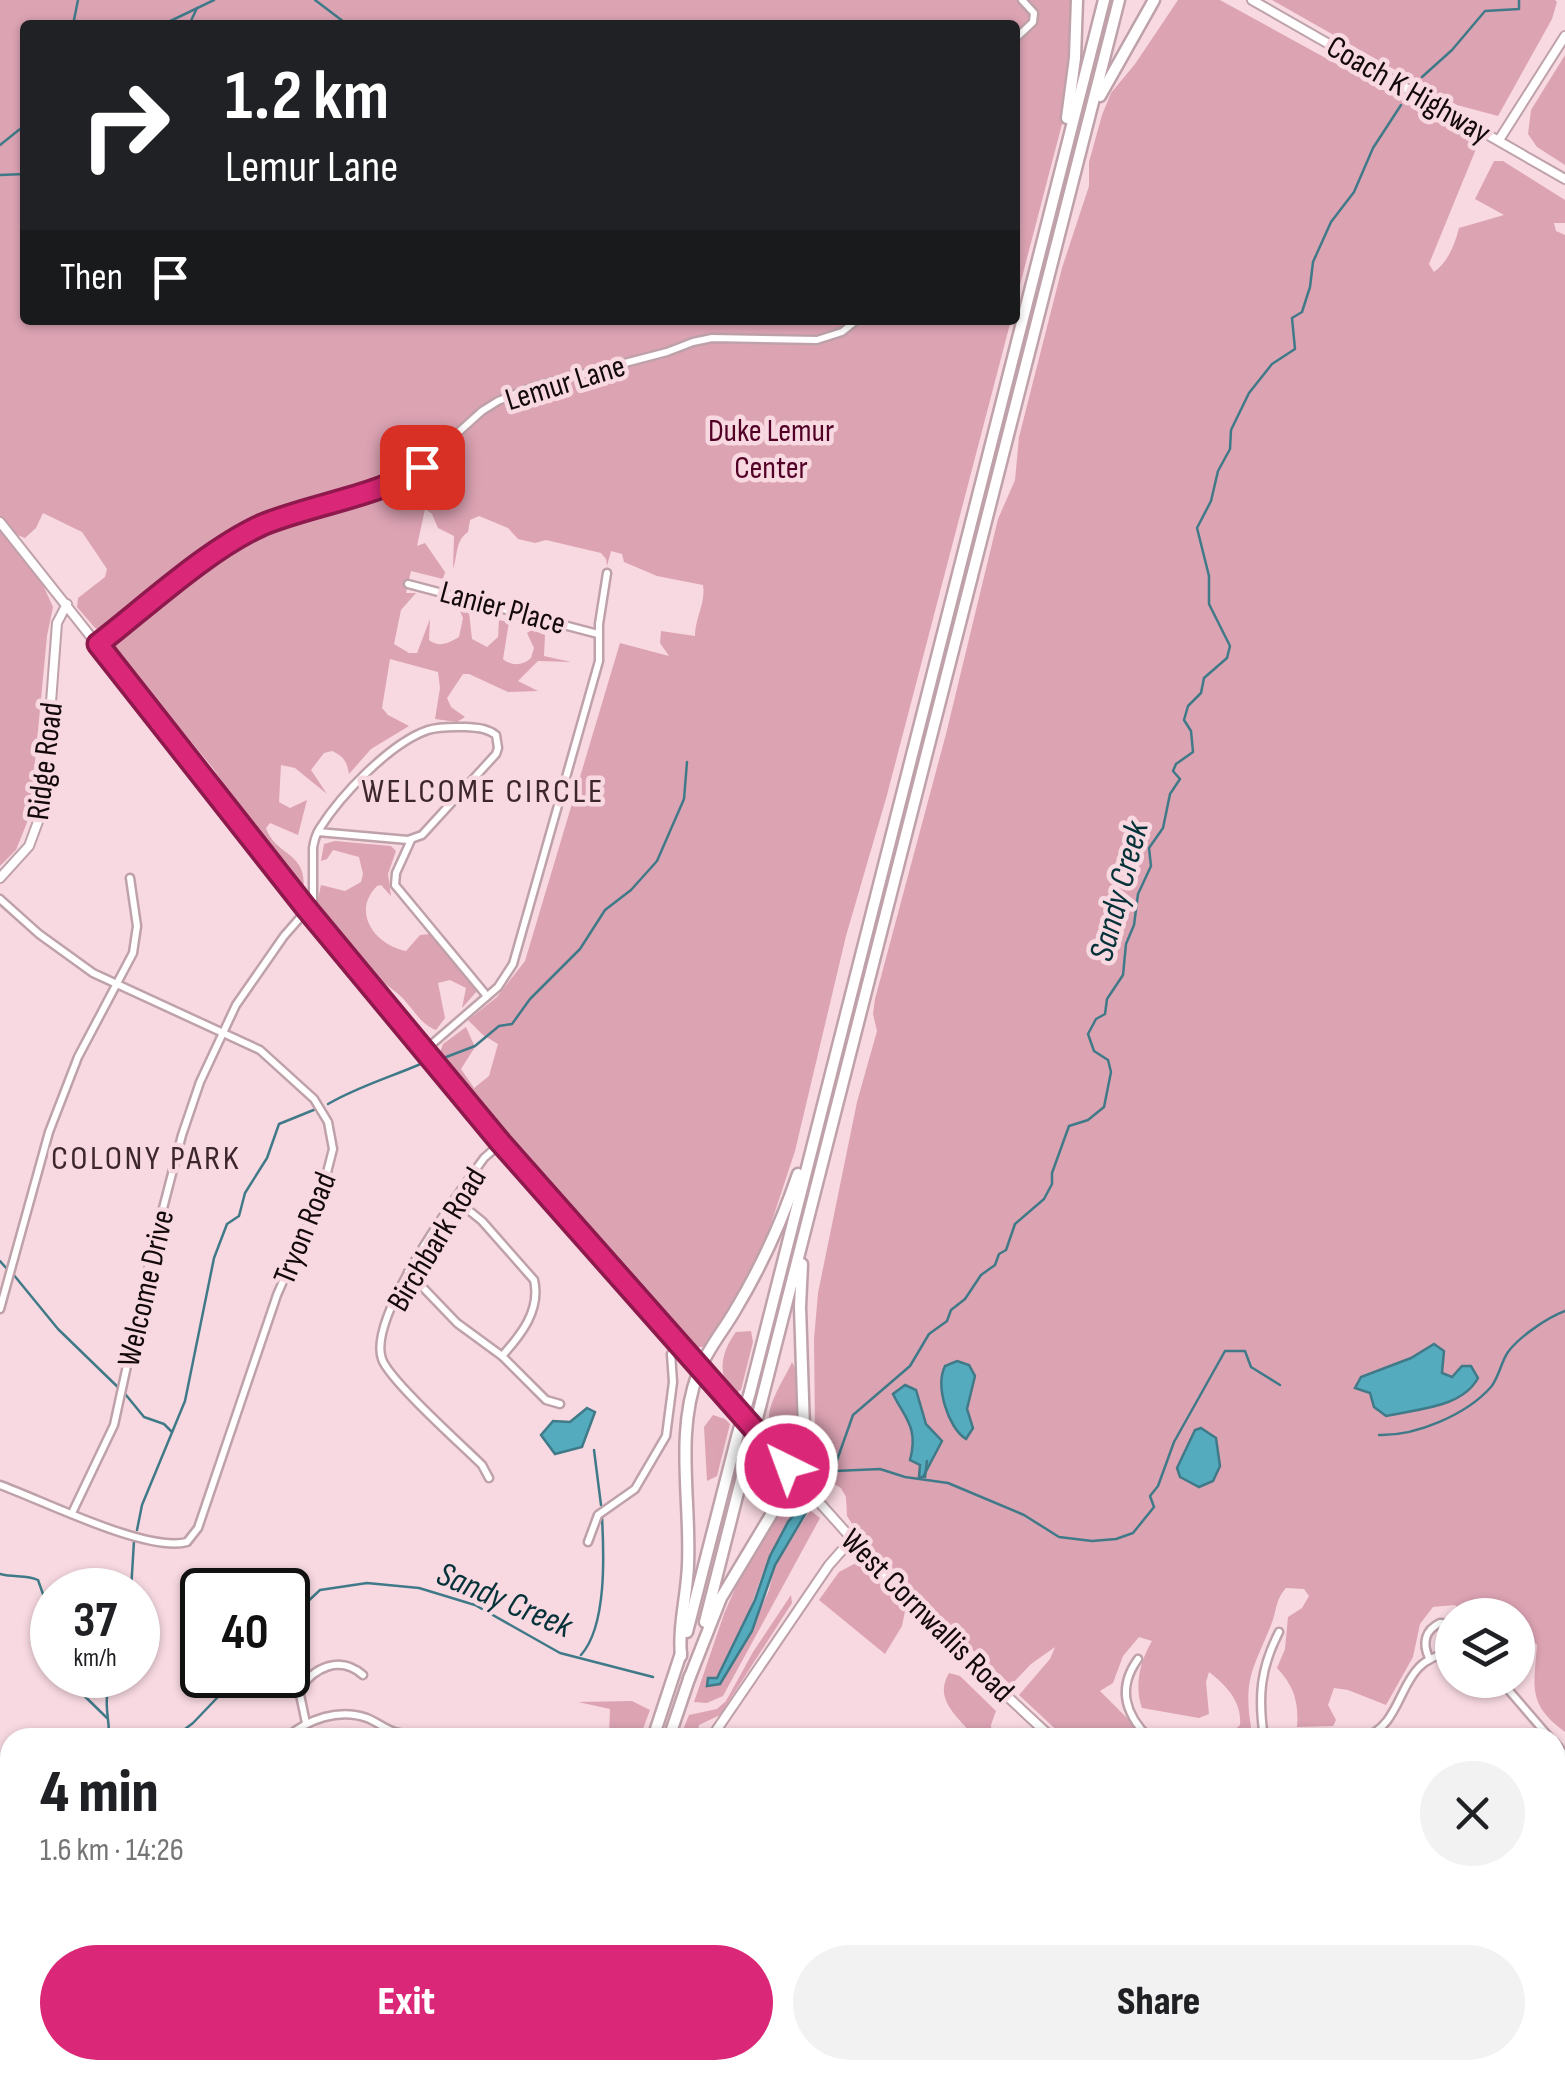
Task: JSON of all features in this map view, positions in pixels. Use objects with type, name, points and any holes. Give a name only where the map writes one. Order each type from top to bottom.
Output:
[{"type":"highway","points":[[1068,138],[1077,0]]},
{"type":"highway","points":[[656,1728],[680,1656],[750,1392],[1104,0]]},
{"type":"highway","points":[[689,1679],[1120,0]]},
{"type":"highway","points":[[1075,173],[1104,88],[1154,0]]},
{"type":"highway","points":[[680,1656],[689,1556],[687,1425],[699,1370],[738,1308],[774,1236],[826,1088]]},
{"type":"highway","points":[[672,1728],[720,1598],[796,1476],[804,1428],[802,1242]]},
{"type":"street","points":[[1020,34],[1033,22],[1034,12],[1022,0]]},
{"type":"street","name":"Coach K Highway","points":[[1252,0],[1565,178]]},
{"type":"street","points":[[1499,140],[1565,36]]},
{"type":"street","name":"Lemur Lane","points":[[98,644],[240,536],[284,516],[410,476],[498,401],[533,387],[712,338],[817,340],[851,325]]},
{"type":"street","name":"West Cornwallis Road","points":[[0,522],[306,908],[501,1143],[919,1614],[1041,1728]]},
{"type":"street","points":[[425,1050],[506,977],[515,958],[598,661],[598,634],[608,573]]},
{"type":"street","name":"Lanier Place","points":[[408,584],[598,634]]},
{"type":"street","name":"Ridge Road","points":[[0,878],[29,846],[42,808],[57,623],[67,604]]},
{"type":"street","points":[[58,631],[75,614]]},
{"type":"street","points":[[306,908],[313,904],[312,848],[318,832],[355,786],[403,742],[439,728],[490,731],[498,742],[496,754],[422,835],[411,840],[318,832]]},
{"type":"street","points":[[411,840],[396,873],[395,885],[486,996]]},
{"type":"street","points":[[0,1310],[49,1132],[78,1057],[136,941],[130,878]]},
{"type":"street","name":"Tryon Road","points":[[0,899],[49,942],[116,985],[260,1050],[314,1099],[325,1115],[333,1149],[322,1192],[271,1312],[198,1528],[187,1542],[170,1544],[72,1513]]},
{"type":"street","name":"Welcome Drive","points":[[72,1513],[114,1425],[182,1135],[222,1030],[306,908]]},
{"type":"street","name":"Birchbark Road","points":[[489,1478],[482,1464],[398,1382],[382,1360],[381,1337],[408,1272],[484,1158],[501,1143]]},
{"type":"street","points":[[456,1200],[482,1222],[534,1280],[536,1290],[527,1323],[502,1356]]},
{"type":"street","points":[[408,1272],[457,1323],[502,1356],[546,1400],[560,1404]]},
{"type":"street","points":[[588,1542],[598,1515],[635,1488],[667,1432],[673,1378],[671,1354],[678,1346]]},
{"type":"street","points":[[0,1485],[72,1513]]},
{"type":"street","points":[[718,1728],[829,1565],[852,1539]]},
{"type":"street","points":[[1429,1658],[1424,1646],[1428,1632],[1435,1627]]},
{"type":"street","points":[[1263,1728],[1260,1683],[1267,1655],[1279,1632]]},
{"type":"street","points":[[1380,1728],[1414,1672],[1435,1656]]},
{"type":"street","points":[[1138,1659],[1128,1676],[1126,1702],[1140,1728]]},
{"type":"street","points":[[306,1723],[299,1690],[315,1672],[340,1664],[363,1675]]},
{"type":"street","points":[[1514,1698],[1539,1728]]},
{"type":"street","points":[[299,1728],[335,1715],[356,1716],[387,1728]]},
{"type":"green space","name":"Duke Lemur Center","points":[[0,0],[1071,0],[1067,105],[1020,285],[1020,20],[20,20],[20,325],[1010,325],[887,795],[846,936],[795,1151],[763,1248],[708,1346],[693,1348],[666,1321],[481,1112],[482,1106],[439,1055],[443,1044],[466,1027],[475,1047],[461,1069],[474,1088],[489,1076],[498,1044],[468,1020],[497,997],[525,961],[620,643],[669,656],[660,643],[661,631],[695,636],[703,585],[657,576],[624,562],[622,554],[611,551],[607,566],[601,553],[546,540],[535,543],[518,539],[508,528],[479,516],[470,520],[453,569],[454,536],[438,528],[425,509],[417,546],[425,543],[445,572],[443,579],[411,571],[406,593],[416,593],[401,610],[394,644],[417,653],[430,619],[429,640],[440,644],[451,641],[459,637],[463,618],[460,611],[466,609],[472,639],[487,647],[498,637],[499,620],[509,622],[503,659],[506,661],[521,664],[531,658],[534,648],[527,633],[532,630],[545,635],[544,656],[571,662],[538,661],[518,681],[538,691],[508,692],[463,674],[447,698],[451,707],[465,717],[457,722],[435,719],[440,688],[438,672],[390,659],[382,708],[409,726],[371,749],[349,774],[342,757],[332,751],[324,753],[311,770],[327,794],[295,768],[281,765],[279,802],[290,808],[307,800],[298,835],[270,823],[266,828],[301,869],[303,891],[279,864],[212,767],[107,640],[110,636],[95,628],[77,607],[78,598],[105,577],[107,569],[82,532],[43,513],[36,528],[25,538],[15,534],[10,542],[43,585],[53,607],[30,815],[16,850],[0,866]]},
{"type":"green space","points":[[1178,0],[1220,0],[1473,139],[1476,149],[1429,264],[1434,272],[1450,252],[1459,228],[1504,215],[1475,199],[1494,161],[1503,161],[1565,200],[1565,223],[1554,223],[1556,231],[1565,235],[1565,1728],[1544,1712],[1536,1694],[1535,1598],[1435,1598],[1435,1607],[1420,1624],[1413,1657],[1386,1705],[1334,1688],[1328,1705],[1336,1720],[1333,1726],[1297,1727],[1294,1695],[1277,1668],[1285,1649],[1288,1617],[1302,1608],[1309,1596],[1304,1589],[1286,1588],[1252,1674],[1248,1696],[1250,1728],[1237,1728],[1240,1725],[1236,1702],[1209,1672],[1209,1714],[1199,1718],[1142,1708],[1140,1674],[1152,1641],[1139,1637],[1123,1656],[1113,1683],[1100,1691],[1137,1728],[1054,1728],[1019,1695],[1050,1659],[1055,1647],[1011,1685],[955,1634],[860,1536],[847,1516],[846,1497],[841,1488],[818,1475],[811,1457],[818,1293],[857,1102],[877,1031],[875,999],[998,519],[1015,480],[1019,437],[1062,268],[1089,186],[1089,162],[1111,93]]},
{"type":"green space","points":[[1272,0],[1557,2],[1552,19],[1498,116],[1457,105]]},
{"type":"green space","points":[[1565,55],[1565,165],[1537,147],[1528,134],[1531,110]]},
{"type":"green space","points":[[335,841],[391,846],[396,851],[388,874],[391,896],[381,885],[377,886],[366,906],[370,926],[385,942],[406,951],[420,935],[430,934],[478,990],[462,1008],[466,988],[450,980],[438,983],[445,1018],[436,1030],[364,965],[316,909],[321,885],[345,891],[361,882],[359,857],[333,850],[321,861],[324,844]]},
{"type":"green space","points":[[751,1331],[753,1342],[741,1390],[734,1394],[725,1379],[724,1355],[736,1332]]},
{"type":"green space","points":[[792,1362],[799,1380],[800,1402],[790,1443],[771,1426],[769,1419],[772,1403]]},
{"type":"green space","points":[[713,1415],[730,1424],[717,1476],[707,1481],[704,1427]]},
{"type":"green space","points":[[799,1494],[802,1503],[769,1558],[737,1643],[707,1686],[717,1686],[740,1653],[769,1590],[775,1565],[810,1510],[820,1518],[723,1696],[707,1703],[694,1702],[744,1568],[790,1498]]},
{"type":"green space","points":[[856,1563],[870,1572],[905,1611],[902,1626],[885,1654],[819,1600],[839,1572]]},
{"type":"green space","points":[[791,1595],[792,1603],[720,1715],[698,1728],[684,1728],[689,1715],[717,1709],[726,1701]]},
{"type":"green space","points":[[949,1673],[960,1676],[996,1711],[991,1728],[966,1728],[949,1707],[945,1683]]},
{"type":"green space","points":[[632,1701],[650,1710],[643,1728],[609,1728],[610,1709],[578,1702]]},
{"type":"water","points":[[1434,1344],[1444,1351],[1442,1373],[1452,1377],[1462,1366],[1471,1366],[1478,1378],[1461,1396],[1437,1406],[1386,1416],[1374,1407],[1370,1393],[1355,1388],[1361,1377],[1411,1358]]},
{"type":"water","points":[[957,1361],[969,1365],[975,1376],[967,1409],[973,1428],[966,1439],[954,1426],[943,1395],[945,1366]]},
{"type":"water","points":[[905,1385],[916,1390],[926,1424],[942,1441],[923,1477],[919,1477],[920,1465],[910,1460],[911,1431],[893,1394]]},
{"type":"water","points":[[587,1408],[595,1412],[582,1447],[555,1454],[541,1435],[553,1421],[570,1422]]},
{"type":"water","points":[[1201,1428],[1216,1438],[1220,1466],[1213,1481],[1199,1487],[1180,1477],[1177,1468],[1195,1430]]},
{"type":"water","points":[[817,1486],[819,1491],[775,1565],[752,1631],[720,1684],[707,1686],[708,1678],[717,1678],[788,1522]]},
{"type":"waterway","points":[[74,20],[78,0]]},
{"type":"waterway","points":[[172,20],[214,0]]},
{"type":"waterway","points":[[315,0],[341,20]]},
{"type":"waterway","name":"Sandy Creek","points":[[1422,77],[1452,50],[1485,11],[1519,9],[1519,0]]},
{"type":"waterway","points":[[191,20],[197,8]]},
{"type":"waterway","name":"Sandy Creek","points":[[817,1491],[831,1477],[853,1415],[910,1366],[929,1334],[947,1321],[951,1310],[965,1299],[981,1275],[995,1265],[999,1254],[1006,1250],[1015,1224],[1044,1199],[1052,1184],[1052,1173],[1069,1126],[1088,1120],[1104,1107],[1111,1072],[1108,1060],[1094,1051],[1088,1034],[1096,1019],[1105,1014],[1107,999],[1123,975],[1138,894],[1151,866],[1149,848],[1163,828],[1170,794],[1180,779],[1173,771],[1176,764],[1193,752],[1191,731],[1184,720],[1188,706],[1201,693],[1204,678],[1227,658],[1230,646],[1209,604],[1209,576],[1197,528],[1230,449],[1231,430],[1249,393],[1272,364],[1295,349],[1292,318],[1302,312],[1313,262],[1331,222],[1354,192],[1373,148],[1401,105]]},
{"type":"waterway","points":[[0,145],[20,129]]},
{"type":"waterway","points":[[0,175],[20,174]]},
{"type":"waterway","points":[[441,1059],[475,1046],[499,1026],[512,1024],[530,999],[580,949],[605,910],[631,890],[657,861],[684,799],[687,762]]},
{"type":"waterway","points":[[328,1104],[423,1063]]},
{"type":"waterway","points":[[137,1530],[142,1505],[185,1401],[214,1258],[227,1224],[239,1216],[245,1193],[267,1158],[279,1124],[316,1109]]},
{"type":"waterway","points":[[0,1261],[7,1269]]},
{"type":"waterway","points":[[13,1274],[58,1329],[144,1417],[164,1424],[172,1432]]},
{"type":"waterway","points":[[1379,1435],[1424,1428],[1468,1406],[1491,1387],[1513,1346],[1534,1328],[1565,1311]]},
{"type":"waterway","points":[[835,1471],[880,1469],[948,1483],[1024,1515],[1059,1537],[1116,1539],[1133,1533],[1154,1507],[1150,1496],[1158,1486],[1174,1442],[1225,1351],[1245,1351],[1251,1367],[1280,1385]]},
{"type":"waterway","points":[[594,1450],[601,1505]]},
{"type":"waterway","points":[[925,1477],[927,1461]]},
{"type":"waterway","points":[[581,1655],[596,1626],[600,1608],[602,1517]]},
{"type":"waterway","points":[[132,1568],[134,1541]]},
{"type":"waterway","points":[[0,1574],[30,1577]]},
{"type":"waterway","name":"Sandy Creek","points":[[310,1599],[320,1590],[367,1583],[419,1588],[475,1605],[560,1653],[653,1677]]},
{"type":"waterway","points":[[87,1698],[107,1718]]},
{"type":"waterway","points":[[107,1698],[108,1728]]},
{"type":"waterway","name":"Sandy Creek","points":[[186,1728],[217,1698]]},
{"type":"district","name":"WELCOME CIRCLE","points":[[483,790]]},
{"type":"district","name":"COLONY PARK","points":[[146,1157]]},
{"type":"route","points":[[422,467],[398,481],[284,516],[240,536],[98,644],[306,908],[501,1143],[787,1466]]}]
